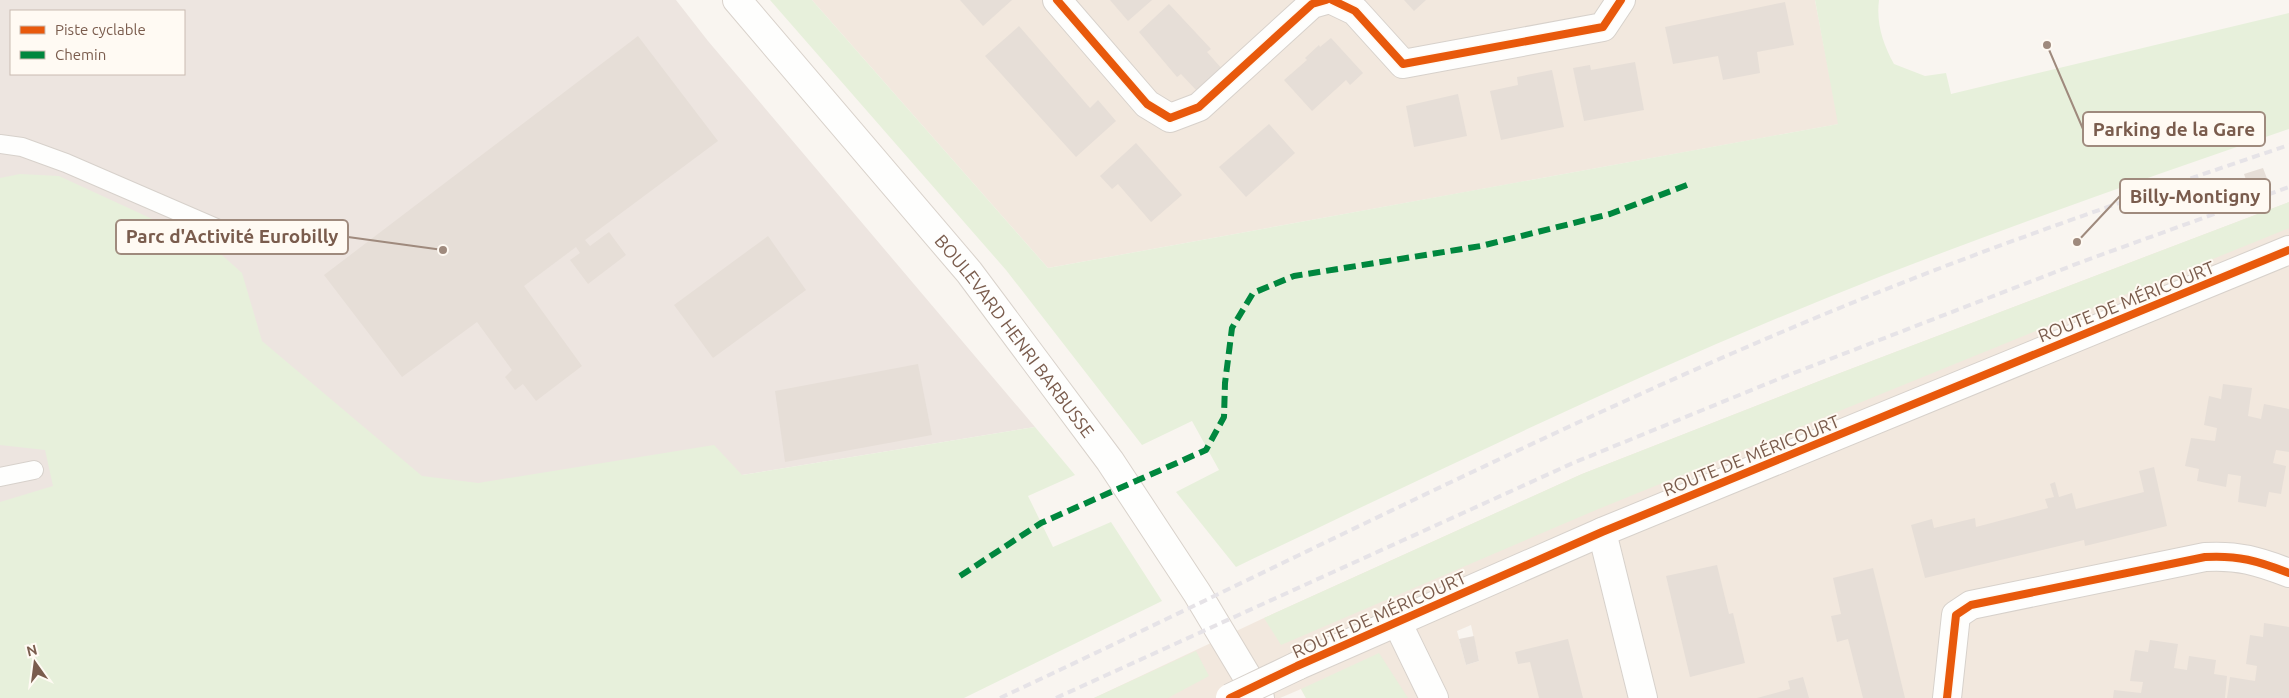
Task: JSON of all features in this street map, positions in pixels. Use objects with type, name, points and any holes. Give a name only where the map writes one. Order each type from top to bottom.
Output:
[{"type":"street","name":"BOULEVARD HENRI BARBUSSE","points":[[737,0],[968,272],[1092,437],[1137,501],[1197,593],[1260,698]]},
{"type":"street","points":[[1057,0],[1147,104],[1170,118],[1199,107],[1312,4],[1326,0]]},
{"type":"street","points":[[1332,0],[1355,11],[1403,64],[1603,27],[1621,0]]},
{"type":"street","name":"ROUTE DE MÉRICOURT","points":[[1230,698],[1297,666],[1602,532],[2289,250]]},
{"type":"street","points":[[1602,532],[1643,698]]},
{"type":"street","points":[[1947,698],[1956,615],[1972,605],[2205,557],[2231,556],[2257,560],[2289,573]]},
{"type":"street","points":[[1397,622],[1434,698]]},
{"type":"lane","points":[[0,144],[22,147],[66,163],[244,240]]},
{"type":"lane","points":[[0,477],[34,470]]},
{"type":"shaded area","points":[[0,0],[676,0],[708,41],[1035,427],[742,475],[0,547]]},
{"type":"shaded area","points":[[812,0],[1815,0],[1839,124],[1048,268]]},
{"type":"shaded area","points":[[2289,202],[2289,698],[1306,698],[1301,689],[1280,698],[1094,698],[1264,618],[1582,474],[1827,378]],"holes":[[[1471,625],[1479,661],[1466,665],[1457,631]]]},
{"type":"green space","points":[[770,0],[812,0],[1048,268],[1838,124],[1815,0],[1879,0],[1878,9],[1881,33],[1894,64],[1925,76],[1946,73],[1951,94],[2289,13],[2289,129],[1985,237],[1802,308],[1558,415],[1236,567],[1176,492],[1219,470],[1192,421],[1142,445],[1006,270]]},
{"type":"green space","points":[[20,174],[59,176],[213,247],[242,273],[262,341],[422,476],[478,483],[714,445],[742,475],[1035,427],[1075,475],[1028,496],[1053,547],[1111,522],[1162,601],[964,698],[0,698],[0,502],[53,486],[45,450],[0,445],[0,178]]},
{"type":"green space","points":[[2289,202],[2289,228],[1596,510],[1281,645],[1264,618],[1582,474],[1827,378]]},
{"type":"green space","points":[[1196,651],[1209,676],[1168,698],[1094,698]]},
{"type":"green space","points":[[1379,653],[1408,698],[1306,698],[1301,689]]},
{"type":"building","points":[[960,0],[1012,0],[983,26]]},
{"type":"building","points":[[1110,0],[1152,0],[1128,21]]},
{"type":"building","points":[[1404,0],[1426,0],[1414,11]]},
{"type":"building","points":[[1785,2],[1794,45],[1757,52],[1760,73],[1723,80],[1718,56],[1673,64],[1665,27]]},
{"type":"building","points":[[1169,4],[1211,49],[1207,52],[1222,69],[1197,91],[1181,74],[1177,77],[1139,32]]},
{"type":"building","points":[[1019,26],[1090,108],[1098,100],[1116,121],[1076,157],[985,56]]},
{"type":"building","points":[[638,36],[718,141],[585,240],[590,246],[609,232],[626,255],[588,284],[570,260],[580,253],[576,247],[524,286],[582,366],[536,401],[523,384],[515,390],[505,377],[512,370],[477,322],[402,377],[324,275]]},
{"type":"building","points":[[1331,38],[1363,73],[1350,85],[1346,80],[1312,111],[1284,80],[1307,60],[1305,58],[1319,45],[1320,47]]},
{"type":"building","points":[[1635,62],[1644,110],[1584,121],[1573,68],[1590,65],[1591,70]]},
{"type":"building","points":[[1552,70],[1564,127],[1501,140],[1490,91],[1518,85],[1517,77]]},
{"type":"building","points":[[1458,94],[1467,136],[1414,147],[1406,106]]},
{"type":"building","points":[[1269,124],[1295,153],[1246,197],[1219,167]]},
{"type":"building","points":[[1136,143],[1182,195],[1151,222],[1118,184],[1112,189],[1100,176]]},
{"type":"building","points":[[2263,168],[2268,181],[2249,188],[2244,174]]},
{"type":"building","points":[[768,236],[806,290],[713,358],[674,305]]},
{"type":"building","points":[[918,364],[932,435],[785,462],[775,391]]},
{"type":"building","points":[[2223,384],[2252,388],[2248,416],[2261,419],[2264,404],[2289,409],[2289,452],[2276,450],[2273,463],[2286,466],[2281,494],[2269,492],[2266,507],[2238,502],[2241,476],[2228,474],[2226,487],[2197,481],[2199,469],[2185,466],[2191,438],[2215,441],[2217,428],[2204,425],[2209,396],[2221,399]]},
{"type":"building","points":[[2154,467],[2167,526],[2085,546],[2084,540],[1925,578],[1911,525],[1932,519],[1934,528],[1975,518],[1976,527],[2048,508],[2045,499],[2054,497],[2050,484],[2055,482],[2059,497],[2072,493],[2076,509],[2144,492],[2139,471]]},
{"type":"building","points":[[1717,565],[1729,614],[1733,613],[1745,663],[1690,677],[1666,576]]},
{"type":"building","points":[[1873,568],[1905,698],[1863,698],[1848,639],[1837,642],[1831,616],[1841,614],[1833,578]]},
{"type":"building","points":[[2264,623],[2289,627],[2289,698],[2227,698],[2230,677],[2255,681],[2257,666],[2246,664],[2250,635],[2263,637]]},
{"type":"building","points":[[1474,636],[1479,661],[1466,665],[1459,639]]},
{"type":"building","points":[[1568,639],[1583,698],[1539,698],[1530,662],[1518,664],[1515,652]]},
{"type":"building","points":[[2150,640],[2178,644],[2174,668],[2187,670],[2189,656],[2216,660],[2214,674],[2227,676],[2225,698],[2113,698],[2114,690],[2141,693],[2143,682],[2130,681],[2135,650],[2148,652]]},
{"type":"building","points":[[1803,677],[1809,698],[1757,698],[1790,689],[1788,681]]},
{"type":"railway","points":[[1000,698],[1439,488],[1660,385],[1772,336],[1984,251],[2289,145]]},
{"type":"railway","points":[[1056,698],[1573,463],[1781,378],[2084,261],[2289,187]]},
{"type":"marked path","points":[[960,576],[1041,523],[1206,450],[1224,417],[1225,383],[1232,328],[1253,293],[1294,276],[1481,246],[1610,214],[1687,185]]},
{"type":"cycle path","points":[[1057,0],[1147,104],[1170,118],[1199,107],[1312,4],[1326,0]]},
{"type":"cycle path","points":[[1332,0],[1355,11],[1403,64],[1603,27],[1621,0]]},
{"type":"cycle path","points":[[1230,698],[1297,666],[1602,532],[2289,250]]},
{"type":"cycle path","points":[[1947,698],[1956,615],[1971,605],[2205,557],[2228,557],[2248,560],[2289,573]]},
{"type":"place","name":"Parking de la Gare","points":[[2047,45]]},
{"type":"place","name":"Billy-Montigny","points":[[2077,242]]},
{"type":"place","name":"Parc d'Activité Eurobilly","points":[[443,250]]}]
